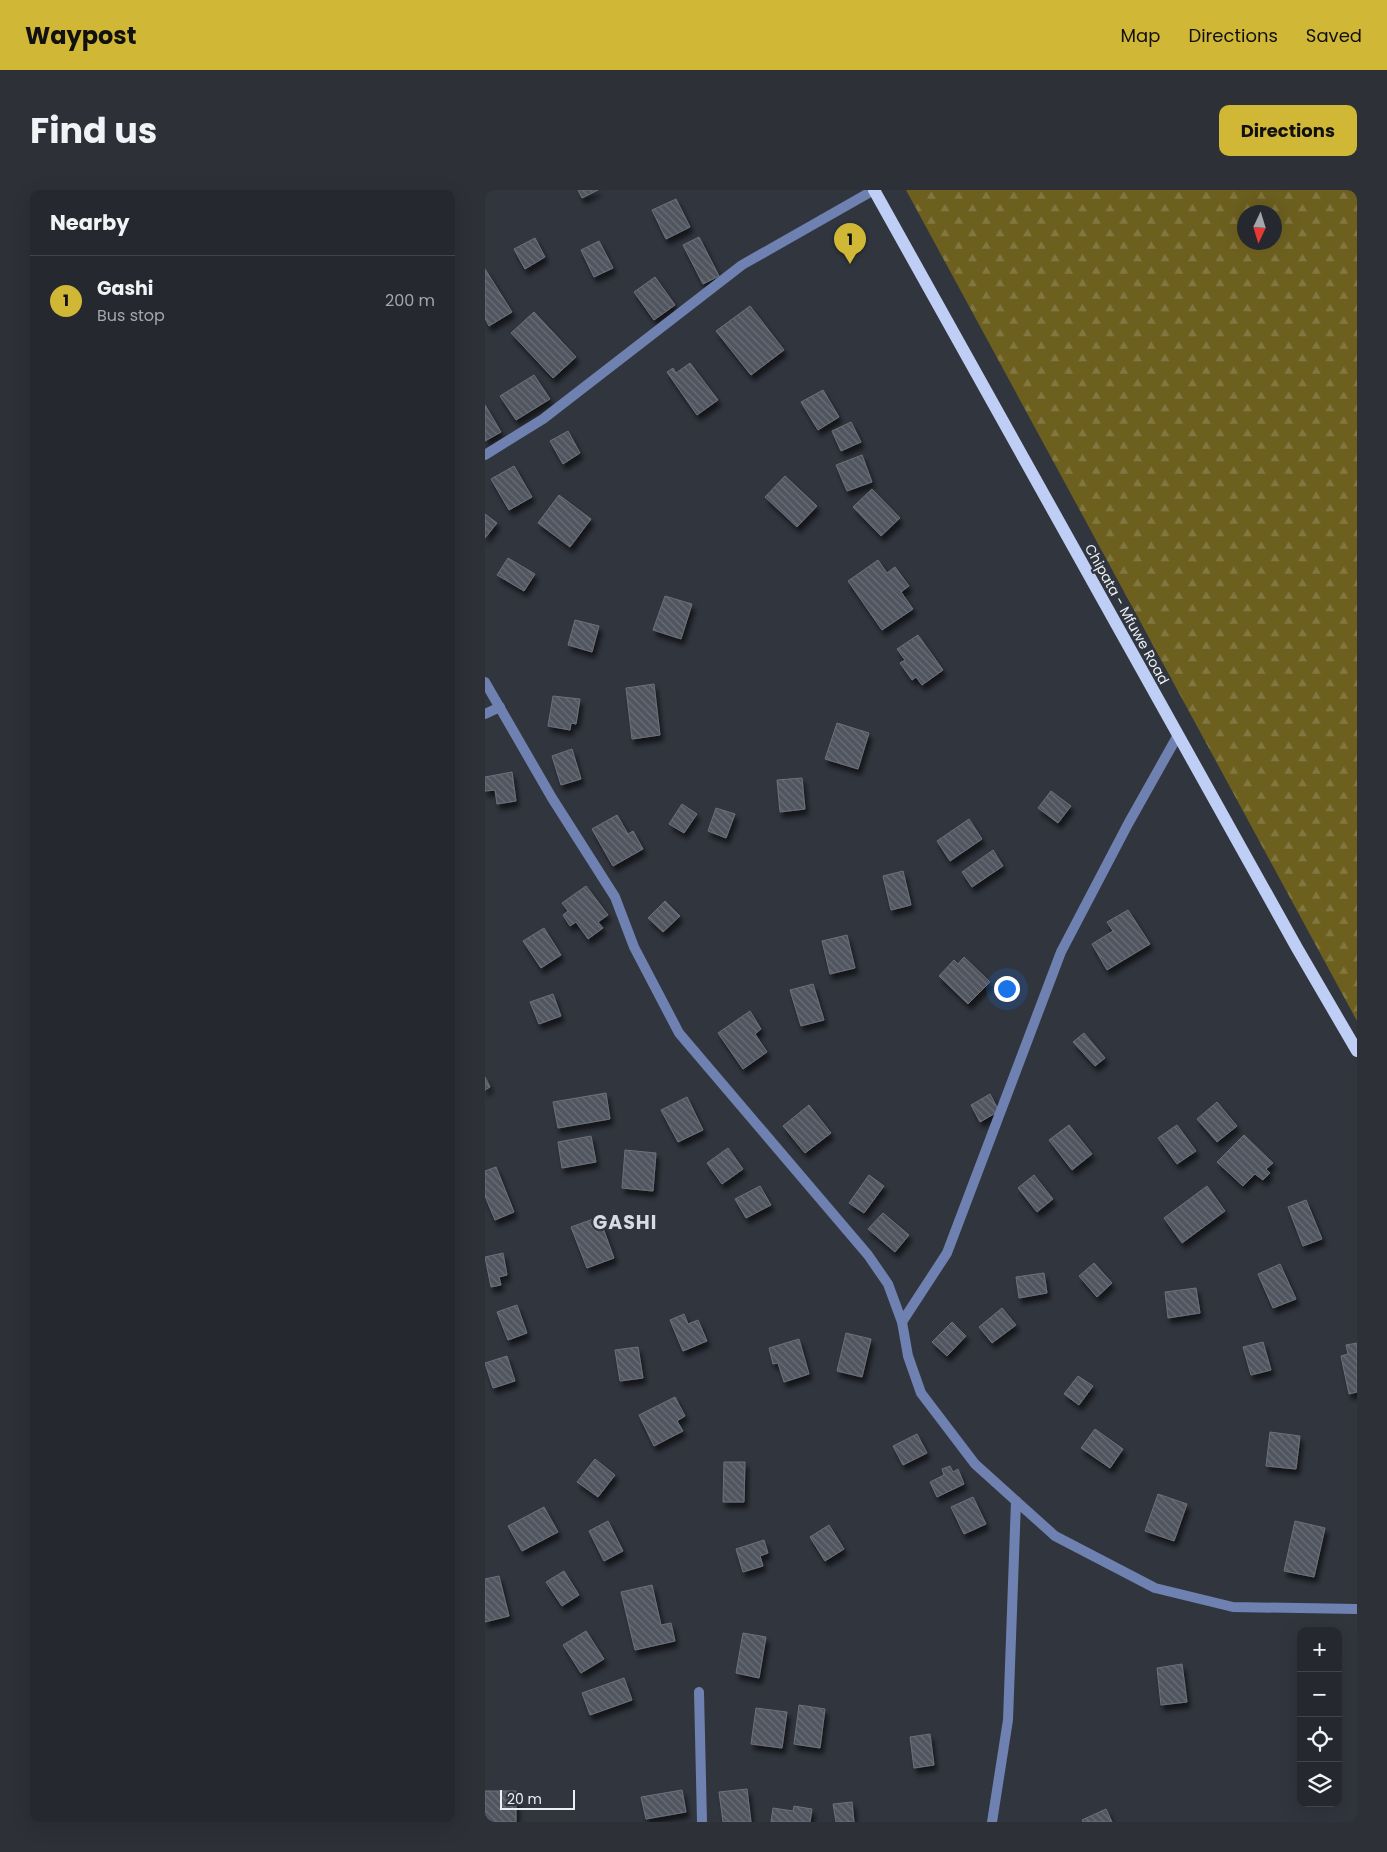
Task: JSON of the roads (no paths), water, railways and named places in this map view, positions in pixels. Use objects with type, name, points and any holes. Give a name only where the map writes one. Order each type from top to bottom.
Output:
[{"type":"main road","name":"Chipata - Mfuwe Road","points":[[874,190],[1178,735],[1357,1051]]},
{"type":"street","points":[[485,455],[543,419],[742,265],[874,190]]},
{"type":"street","points":[[485,682],[552,798],[615,897],[634,947],[679,1033],[868,1255],[888,1284],[902,1322],[908,1356],[921,1393],[975,1464],[1055,1536],[1155,1588],[1233,1607],[1357,1609]]},
{"type":"street","points":[[485,714],[500,708]]},
{"type":"street","points":[[902,1322],[947,1253],[1061,952],[1178,735]]},
{"type":"street","points":[[992,1822],[1008,1720],[1016,1501]]},
{"type":"street","points":[[699,1692],[702,1822]]},
{"type":"place","name":"Gashi","points":[[850,264]]},
{"type":"district","name":"GASHI","points":[[625,1222]]}]
